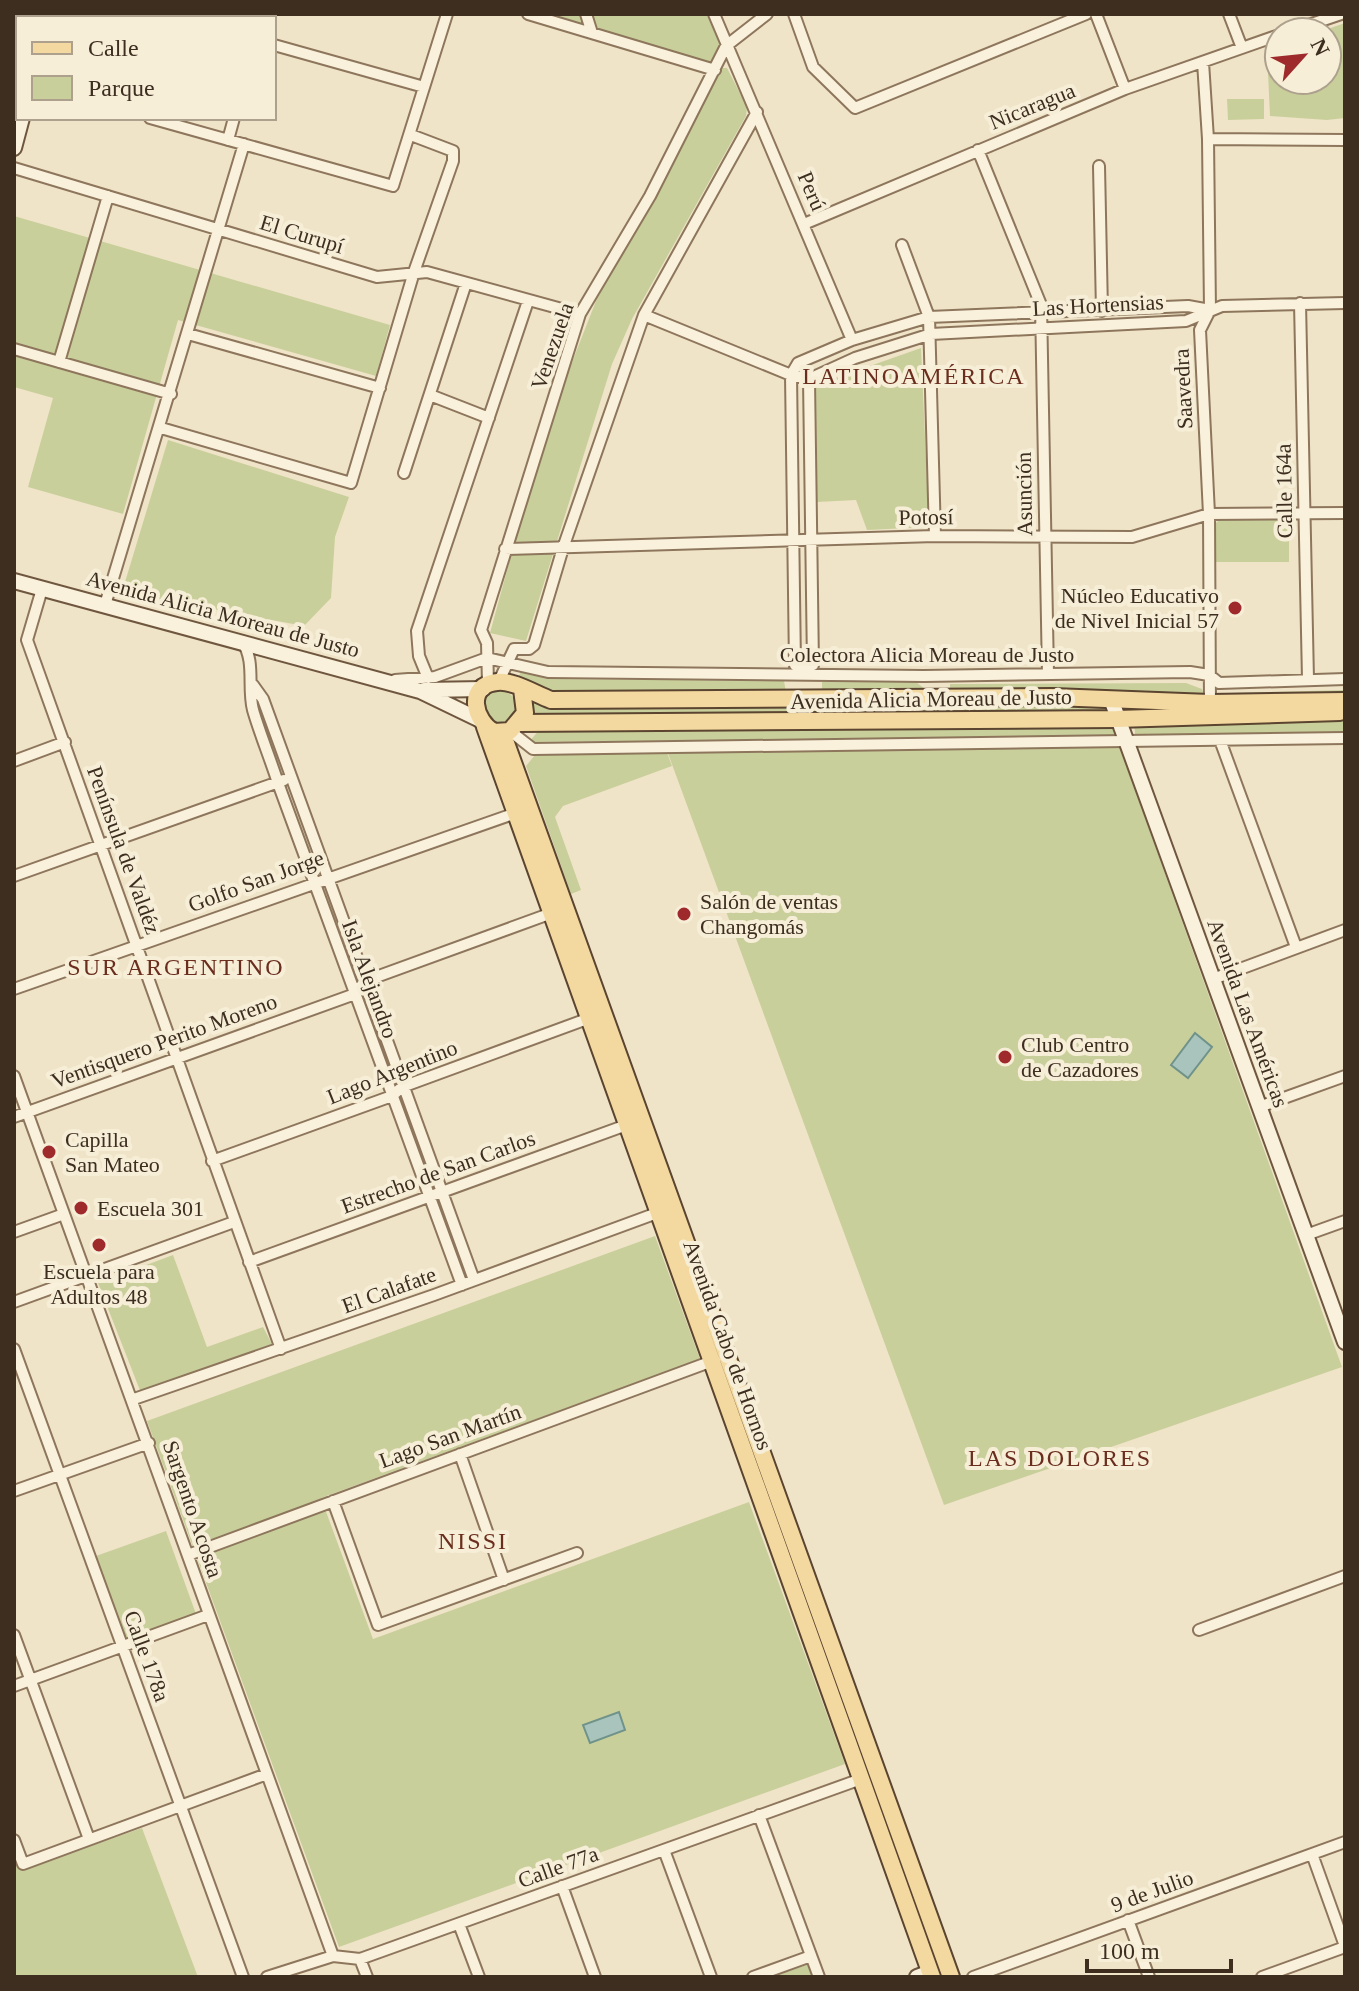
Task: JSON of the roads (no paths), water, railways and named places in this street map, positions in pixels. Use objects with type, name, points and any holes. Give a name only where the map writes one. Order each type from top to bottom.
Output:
[{"type":"main road","points":[[14,148],[21,120]]},
{"type":"main road","name":"Avenida Alicia Moreau de Justo","points":[[14,581],[380,680],[490,685],[522,689],[551,700],[1111,699],[1210,710],[1345,711]]},
{"type":"main road","name":"Avenida Alicia Moreau de Justo","points":[[424,684],[481,723],[510,728],[1117,719],[1345,701]]},
{"type":"main road","points":[[481,723],[475,703],[490,685]]},
{"type":"main road","points":[[510,728],[525,713],[522,689]]},
{"type":"main road","name":"Avenida Las Américas","points":[[1111,699],[1345,1342]]},
{"type":"main road","name":"Avenida Cabo de Hornos","points":[[481,723],[587,1019],[633,1123],[951,1977]]},
{"type":"main road","name":"Avenida Cabo de Hornos","points":[[510,728],[633,1123],[657,1213],[718,1358],[926,1975]]},
{"type":"street","points":[[157,120],[393,186],[447,14]]},
{"type":"street","points":[[528,14],[715,70]]},
{"type":"street","points":[[586,14],[592,33]]},
{"type":"street","name":"Perú","points":[[714,14],[852,340]]},
{"type":"street","name":"Venezuela","points":[[490,685],[487,643],[481,630],[580,314],[650,196],[726,46],[767,14]]},
{"type":"street","points":[[794,14],[813,67],[855,108],[1086,14]]},
{"type":"street","points":[[1096,14],[1125,89]]},
{"type":"street","points":[[1229,14],[1242,48]]},
{"type":"street","name":"Nicaragua","points":[[804,224],[1125,89],[1263,41]]},
{"type":"street","points":[[276,46],[424,87]]},
{"type":"street","name":"Saavedra","points":[[1203,62],[1208,139],[1210,310],[1200,330],[1209,514],[1210,710]]},
{"type":"street","points":[[490,685],[514,649],[529,649],[534,645],[563,548],[644,315],[757,112]]},
{"type":"street","points":[[228,140],[233,120]]},
{"type":"street","points":[[161,428],[351,483],[414,272],[453,161],[453,151],[411,135]]},
{"type":"street","points":[[1208,139],[1345,140]]},
{"type":"street","points":[[105,605],[161,428],[244,144]]},
{"type":"street","points":[[978,150],[1042,313]]},
{"type":"street","points":[[1099,166],[1102,311]]},
{"type":"street","name":"El Curupí","points":[[14,168],[377,277],[414,272],[580,314]]},
{"type":"street","points":[[59,362],[108,196]]},
{"type":"street","points":[[902,245],[929,317],[931,334],[935,536]]},
{"type":"street","points":[[404,473],[466,283]]},
{"type":"street","points":[[487,658],[424,684],[417,631],[528,301]]},
{"type":"street","name":"Calle 164a","points":[[1300,303],[1308,679]]},
{"type":"street","points":[[1210,310],[1222,306],[1345,303]]},
{"type":"street","name":"Las Hortensias","points":[[791,375],[798,363],[852,340],[929,317],[1188,306],[1210,310]]},
{"type":"street","name":"Las Hortensias","points":[[809,379],[855,358],[931,334],[1186,321],[1210,310]]},
{"type":"street","name":"Asunción","points":[[1042,313],[1048,674]]},
{"type":"street","points":[[644,315],[791,375],[809,379],[813,665],[804,672]]},
{"type":"street","points":[[188,334],[380,388]]},
{"type":"street","points":[[14,349],[171,394]]},
{"type":"street","points":[[791,375],[795,665],[804,672]]},
{"type":"street","points":[[430,395],[489,418]]},
{"type":"street","name":"Potosí","points":[[505,549],[935,536],[1132,537],[1209,514],[1345,513]]},
{"type":"street","points":[[14,645],[27,640],[42,589]]},
{"type":"street","name":"Península de Valdéz","points":[[27,640],[103,845],[212,1161],[281,1349]]},
{"type":"street","name":"Isla Alejandro","points":[[242,641],[247,649],[253,685],[252,705],[278,783],[462,1285]]},
{"type":"street","name":"Colectora Alicia Moreau de Justo","points":[[487,658],[548,672],[804,672],[924,676],[1190,672],[1209,675],[1219,683],[1345,679]]},
{"type":"street","points":[[804,672],[805,699]]},
{"type":"street","points":[[924,676],[948,698]]},
{"type":"street","name":"Isla Alejandro","points":[[253,685],[263,699],[474,1280]]},
{"type":"street","points":[[510,728],[533,749],[1345,738]]},
{"type":"street","points":[[1220,740],[1296,947]]},
{"type":"street","points":[[14,761],[65,742]]},
{"type":"street","points":[[14,876],[290,778]]},
{"type":"street","name":"Golfo San Jorge","points":[[14,989],[326,877],[513,814]]},
{"type":"street","points":[[355,994],[365,981],[549,914]]},
{"type":"street","points":[[1213,979],[1345,930]]},
{"type":"street","name":"Ventisquero Perito Moreno","points":[[14,1117],[355,994]]},
{"type":"street","name":"Lago Argentino","points":[[212,1161],[392,1096],[402,1087],[587,1019]]},
{"type":"street","name":"Sargento Acosta","points":[[14,1076],[134,1399],[208,1615],[333,1956]]},
{"type":"street","points":[[1259,1107],[1345,1076]]},
{"type":"street","name":"Estrecho de San Carlos","points":[[249,1262],[633,1123]]},
{"type":"street","name":"El Calafate","points":[[134,1399],[462,1285],[657,1213]]},
{"type":"street","points":[[14,1232],[64,1214]]},
{"type":"street","points":[[1306,1235],[1345,1221]]},
{"type":"street","points":[[14,1302],[234,1222]]},
{"type":"street","name":"Calle 178a","points":[[14,1349],[243,1977]]},
{"type":"street","name":"Lago San Martín","points":[[188,1555],[718,1358]]},
{"type":"street","points":[[14,1491],[149,1443]]},
{"type":"street","points":[[460,1454],[504,1580]]},
{"type":"street","points":[[333,1501],[378,1625],[577,1553]]},
{"type":"street","points":[[1199,1630],[1345,1576]]},
{"type":"street","points":[[14,1686],[208,1615]]},
{"type":"street","points":[[14,1635],[89,1839]]},
{"type":"street","points":[[14,1840],[23,1864],[267,1774]]},
{"type":"street","name":"Calle 77a","points":[[267,1977],[333,1956],[360,1959],[861,1779]]},
{"type":"street","points":[[759,1815],[819,1977]]},
{"type":"street","name":"9 de Julio","points":[[973,1977],[1345,1842]]},
{"type":"street","points":[[664,1850],[711,1977]]},
{"type":"street","points":[[1262,1977],[1345,1946],[1312,1854]]},
{"type":"street","points":[[562,1886],[595,1977]]},
{"type":"street","points":[[1128,1920],[1149,1977]]},
{"type":"street","points":[[459,1924],[479,1977]]},
{"type":"street","points":[[753,1977],[811,1956]]},
{"type":"street","points":[[360,1959],[367,1977]]},
{"type":"water","points":[[1195,1033],[1212,1047],[1188,1078],[1171,1065]]},
{"type":"water","points":[[619,1712],[625,1730],[590,1743],[583,1725]]},
{"type":"place","name":"Núcleo Educativo de Nivel Inicial 57","points":[[1235,608]]},
{"type":"place","name":"Salón de ventas Changomás","points":[[684,914]]},
{"type":"place","name":"Club Centro de Cazadores","points":[[1005,1057]]},
{"type":"place","name":"Capilla San Mateo","points":[[49,1152]]},
{"type":"place","name":"Escuela 301","points":[[81,1208]]},
{"type":"place","name":"Escuela para Adultos 48","points":[[99,1245]]},
{"type":"district","name":"LATINOAMÉRICA","points":[[914,376]]},
{"type":"district","name":"SUR ARGENTINO","points":[[176,967]]},
{"type":"district","name":"LAS DOLORES","points":[[1060,1458]]},
{"type":"district","name":"NISSI","points":[[473,1541]]}]
